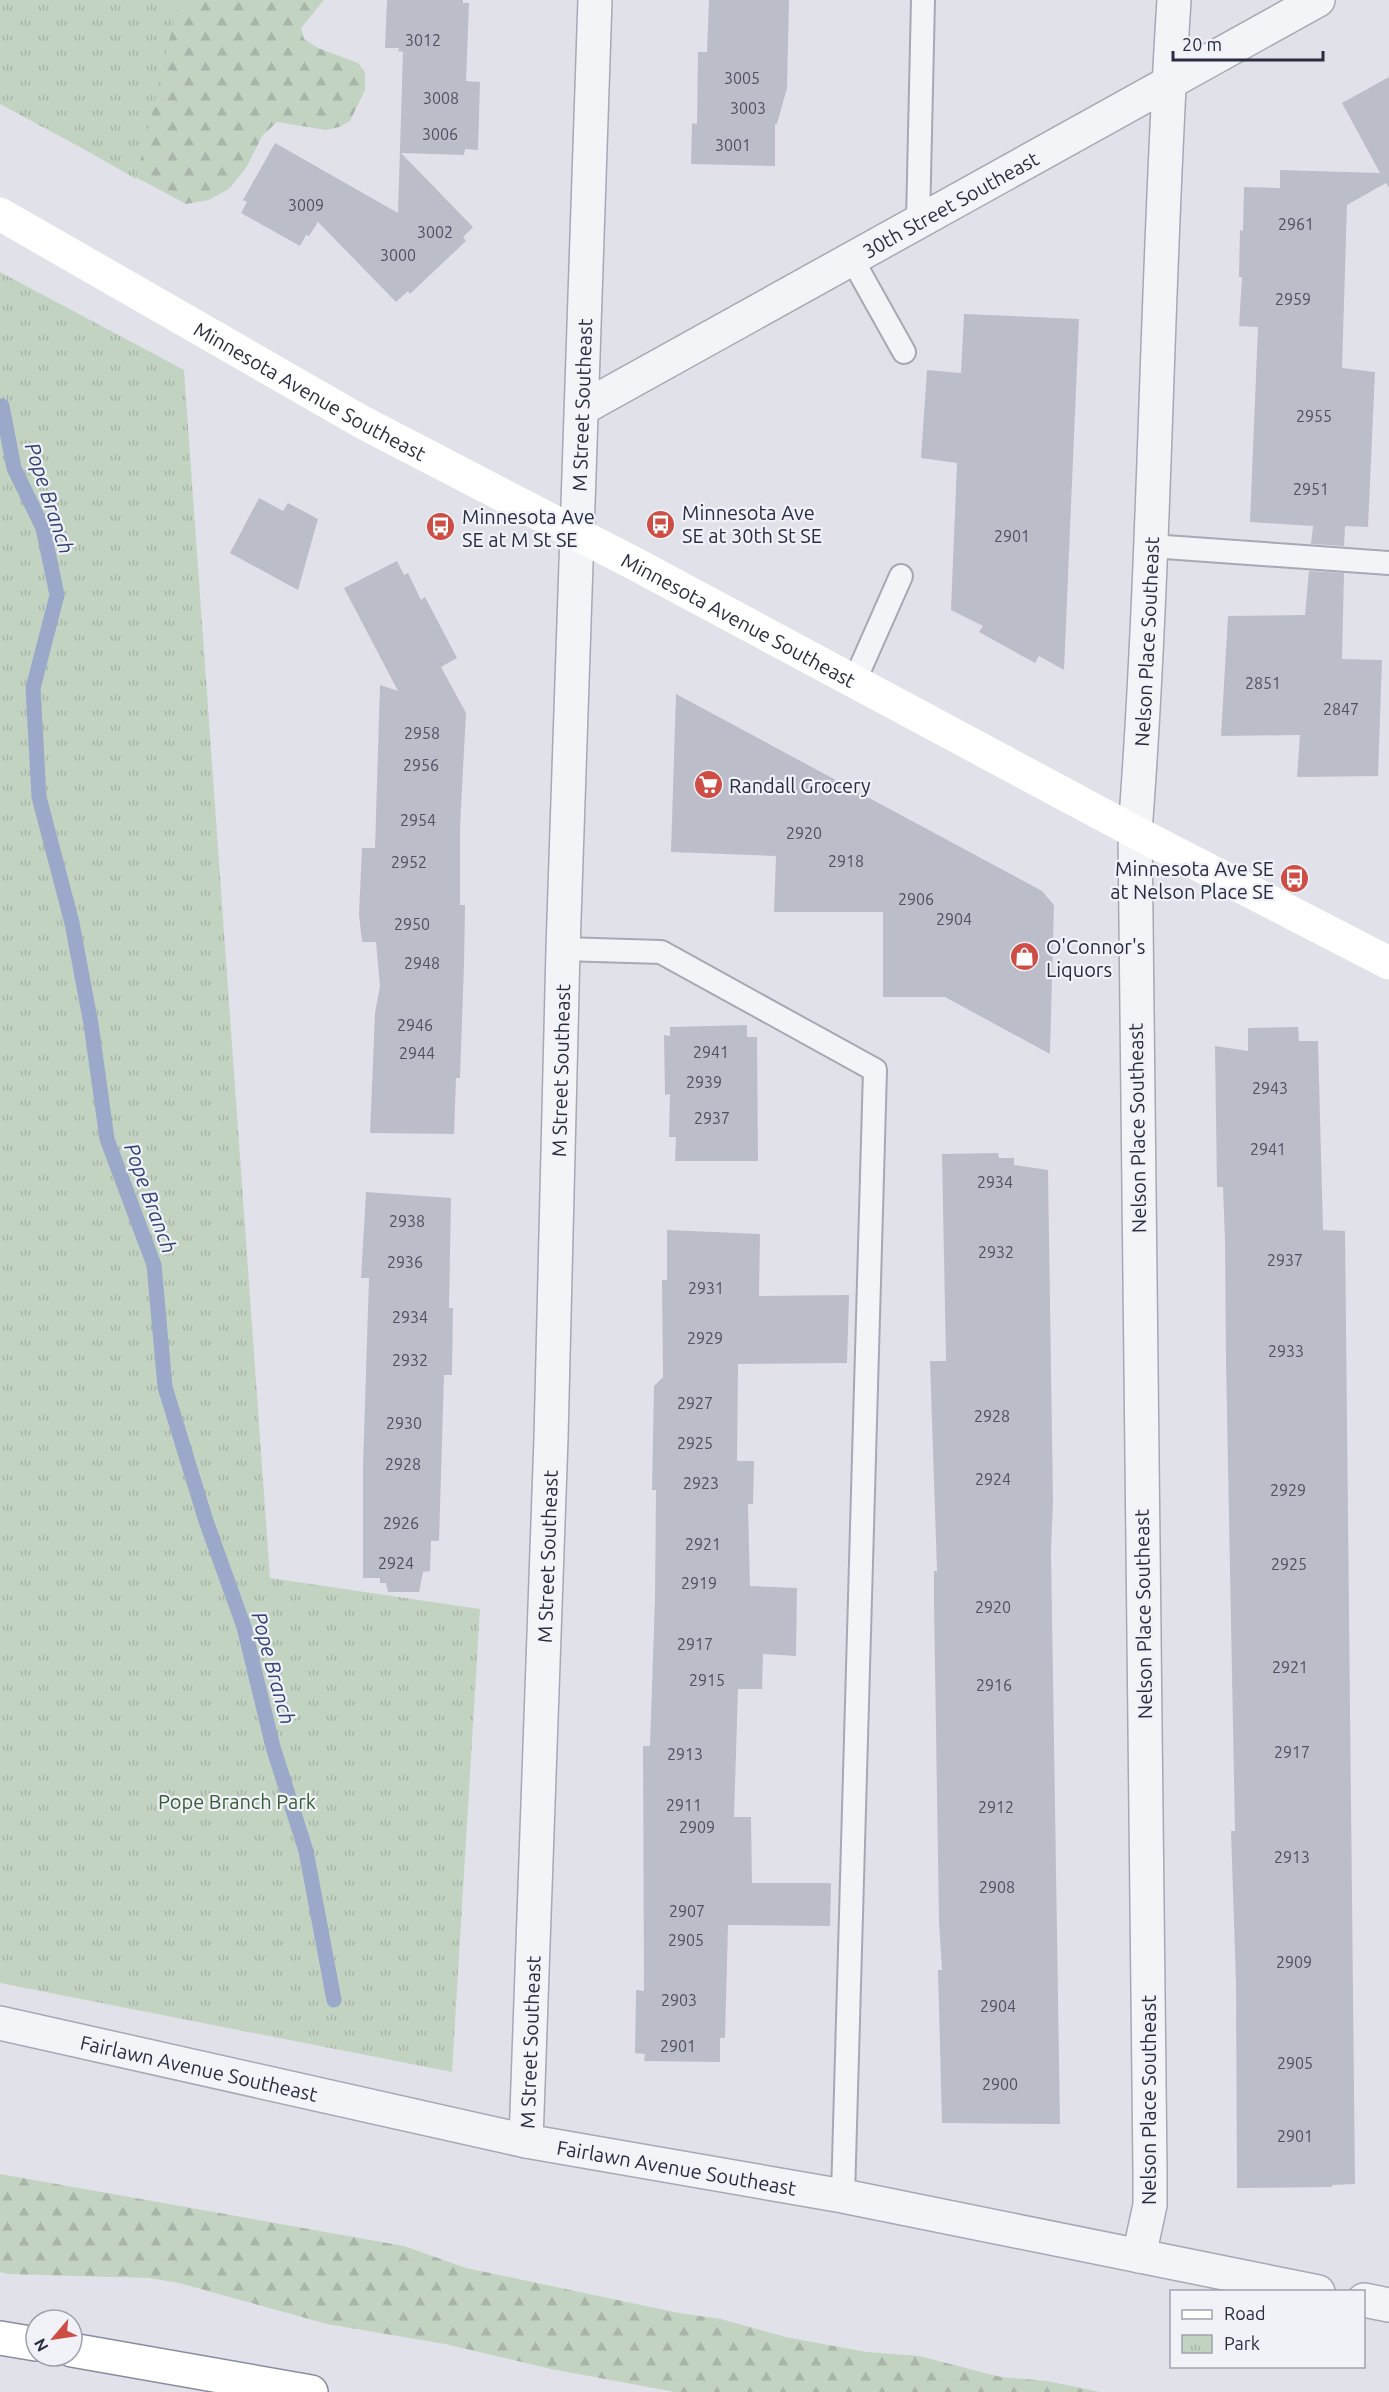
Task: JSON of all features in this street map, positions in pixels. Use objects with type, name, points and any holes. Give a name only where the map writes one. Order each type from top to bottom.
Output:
[{"type":"main road","name":"Minnesota Avenue Southeast","points":[[0,214],[362,422],[1389,963]]},
{"type":"main road","points":[[0,2338],[24,2342]]},
{"type":"main road","points":[[84,2352],[311,2392]]},
{"type":"street","name":"M Street Southeast","points":[[526,2141],[551,1438],[563,949],[595,0]]},
{"type":"street","name":"Nelson Place Southeast","points":[[1139,2256],[1150,2205],[1150,2171],[1135,831],[1144,719],[1174,0]]},
{"type":"street","name":"30th Street Southeast","points":[[583,408],[1318,0]]},
{"type":"street","name":"Fairlawn Avenue Southeast","points":[[0,2023],[526,2141],[843,2196],[1308,2290]]},
{"type":"street","points":[[1365,2300],[1389,2306]]},
{"type":"lane","points":[[918,221],[923,0]]},
{"type":"lane","points":[[852,259],[904,352]]},
{"type":"lane","points":[[1151,546],[1389,563]]},
{"type":"lane","points":[[855,680],[901,576]]},
{"type":"lane","points":[[563,949],[662,952],[875,1070],[843,2196]]},
{"type":"green space","points":[[0,0],[324,0],[301,28],[304,39],[318,48],[358,63],[365,72],[365,90],[350,121],[339,127],[326,130],[277,122],[262,136],[246,168],[230,188],[209,200],[186,204],[0,104]]},
{"type":"green space","points":[[0,0],[179,0],[136,179],[0,101]]},
{"type":"green space","name":"Pope Branch Park","points":[[0,272],[184,370],[270,1578],[480,1609],[452,2072],[0,1983]]},
{"type":"green space","points":[[0,2174],[404,2246],[466,2268],[679,2313],[721,2319],[785,2337],[867,2352],[919,2356],[1001,2377],[1047,2381],[1100,2392],[675,2392],[551,2369],[445,2344],[327,2324],[179,2283],[149,2278],[8,2274],[0,2272]]},
{"type":"building","points":[[387,0],[463,0],[463,3],[469,3],[466,81],[480,82],[478,150],[465,149],[464,155],[401,153],[473,227],[463,237],[466,241],[410,294],[408,291],[396,302],[318,222],[300,246],[241,213],[247,202],[243,200],[275,143],[398,213],[403,52],[398,51],[399,48],[385,48]]},
{"type":"building","points":[[709,0],[789,0],[787,88],[777,124],[775,124],[775,166],[691,164],[692,123],[697,124],[698,52],[707,52]]},
{"type":"building","points":[[1389,77],[1389,188],[1386,183],[1347,205],[1342,368],[1375,372],[1368,527],[1345,526],[1344,546],[1311,544],[1313,526],[1250,522],[1258,327],[1239,326],[1242,277],[1239,277],[1240,230],[1243,231],[1244,187],[1280,188],[1280,170],[1380,173],[1342,103]]},
{"type":"building","points":[[964,314],[1079,319],[1064,670],[1039,656],[1035,663],[979,632],[983,626],[951,610],[957,463],[921,458],[927,370],[961,373]]},
{"type":"building","points":[[259,498],[283,511],[288,503],[318,519],[298,590],[230,553]]},
{"type":"building","points":[[397,561],[404,575],[408,573],[421,600],[425,597],[457,658],[441,667],[466,713],[460,827],[460,905],[465,905],[464,965],[460,1078],[456,1078],[454,1134],[370,1133],[375,1013],[380,986],[376,942],[362,942],[359,914],[362,848],[375,848],[380,685],[398,691],[344,588]]},
{"type":"building","points":[[1309,571],[1344,573],[1342,659],[1382,660],[1378,776],[1297,777],[1300,735],[1221,736],[1228,616],[1305,615]]},
{"type":"building","points":[[676,694],[1042,891],[1054,905],[1050,1054],[945,997],[883,997],[883,912],[774,912],[776,856],[671,852]]},
{"type":"building","points":[[747,1025],[747,1037],[757,1037],[758,1161],[675,1161],[676,1137],[669,1137],[670,1094],[665,1095],[664,1035],[670,1036],[670,1027]]},
{"type":"building","points":[[1298,1027],[1299,1041],[1318,1041],[1323,1230],[1345,1231],[1355,2184],[1332,2185],[1332,2187],[1237,2188],[1236,1984],[1231,1831],[1235,1831],[1225,1241],[1223,1187],[1217,1187],[1215,1046],[1248,1051],[1248,1028]]},
{"type":"building","points":[[998,1153],[999,1158],[1014,1158],[1014,1165],[1048,1170],[1060,2124],[942,2123],[938,1970],[942,1970],[939,1921],[934,1603],[934,1571],[937,1571],[930,1361],[946,1361],[942,1154]]},
{"type":"building","points":[[366,1192],[451,1198],[449,1308],[453,1308],[452,1375],[444,1375],[439,1541],[431,1541],[430,1571],[423,1572],[419,1592],[388,1592],[386,1583],[380,1583],[380,1578],[363,1578],[363,1466],[369,1278],[361,1278]]},
{"type":"building","points":[[667,1230],[760,1234],[759,1296],[849,1295],[847,1363],[738,1364],[737,1461],[754,1461],[753,1504],[748,1504],[750,1586],[797,1588],[796,1656],[763,1654],[762,1689],[738,1689],[734,1817],[751,1817],[752,1883],[831,1883],[830,1926],[728,1925],[725,2038],[720,2038],[720,2062],[644,2061],[645,2054],[635,2053],[636,1990],[644,1991],[643,1746],[650,1746],[655,1598],[656,1490],[652,1490],[654,1386],[663,1377],[662,1280],[667,1280]]},
{"type":"waterway","name":"Pope Branch","points":[[2,406],[14,468],[43,528],[57,595],[33,688],[39,797],[72,923],[91,1024],[107,1139],[154,1265],[165,1387],[206,1521],[244,1627],[273,1747],[306,1851],[334,2000]]},
{"type":"place","name":"Minnesota Ave SE at 30th St SE","points":[[661,524]]},
{"type":"place","name":"Minnesota Ave SE at M St SE","points":[[441,527]]},
{"type":"place","name":"Randall Grocery","points":[[708,785]]},
{"type":"place","name":"Minnesota Ave SE at Nelson Place SE","points":[[1295,879]]},
{"type":"place","name":"O'Connor's Liquors","points":[[1025,957]]}]
